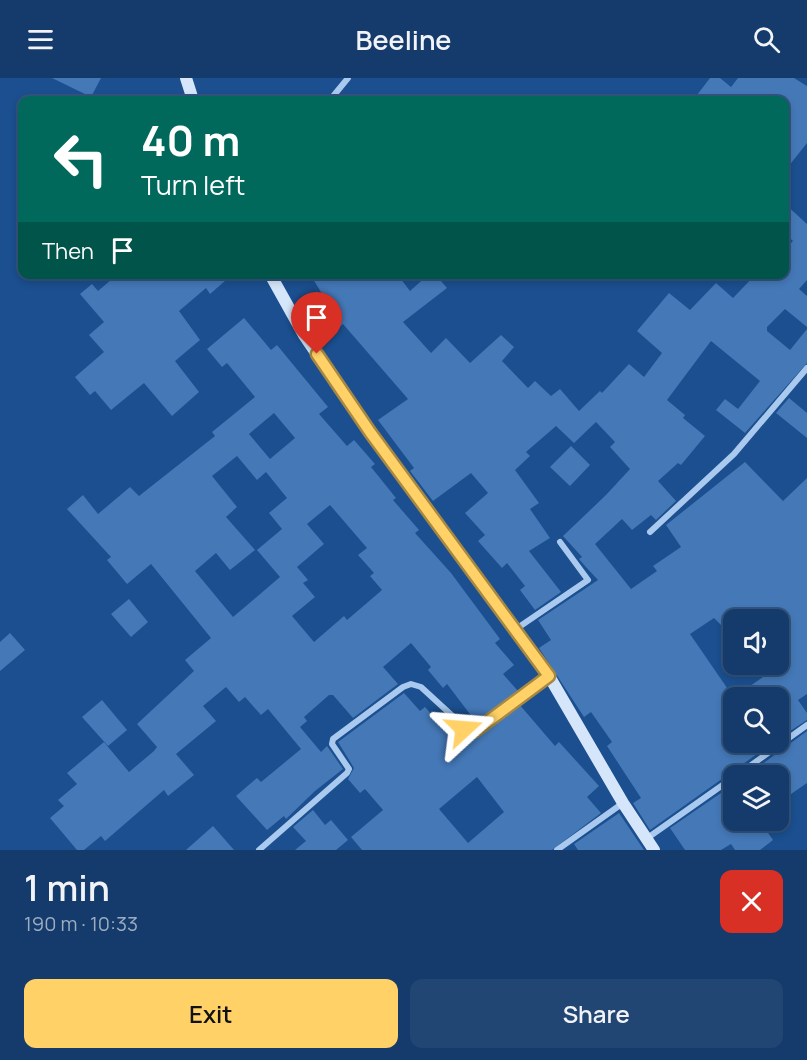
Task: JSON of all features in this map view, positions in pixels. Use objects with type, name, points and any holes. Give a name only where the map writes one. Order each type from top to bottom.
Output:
[{"type":"street","points":[[186,78],[192,96]]},
{"type":"street","points":[[333,96],[348,78]]},
{"type":"street","points":[[273,279],[304,335],[370,432],[549,676],[622,803],[650,845],[723,786]]},
{"type":"street","points":[[650,532],[734,454],[807,368]]},
{"type":"street","points":[[516,629],[588,580],[560,542]]},
{"type":"street","points":[[259,850],[347,773],[349,769],[331,742],[333,739],[404,687],[411,684],[420,687],[470,732],[475,731],[549,676]]},
{"type":"street","points":[[751,765],[807,725]]},
{"type":"street","points":[[557,850],[622,803]]},
{"type":"building","points":[[52,78],[101,78],[92,96]]},
{"type":"building","points":[[710,78],[720,78],[731,87],[738,78],[794,78],[807,86],[807,143],[789,166],[789,96],[697,95]]},
{"type":"building","points":[[789,208],[807,224],[807,280],[799,289],[807,296],[807,327],[785,309],[767,327],[767,331],[790,350],[807,329],[807,363],[745,433],[716,410],[725,399],[738,409],[760,381],[711,341],[667,400],[685,415],[683,418],[705,436],[681,465],[678,463],[658,481],[676,501],[656,520],[651,515],[632,530],[622,519],[595,544],[631,589],[657,571],[653,566],[681,547],[666,525],[745,462],[783,501],[807,478],[807,694],[798,700],[807,713],[807,720],[789,732],[789,687],[749,687],[763,677],[762,675],[789,675],[789,609],[723,609],[722,626],[714,618],[690,634],[726,687],[723,687],[723,753],[758,753],[742,765],[723,765],[723,778],[650,830],[633,803],[641,798],[607,746],[612,742],[591,712],[584,717],[539,648],[551,640],[538,620],[598,580],[563,536],[630,469],[610,447],[615,442],[596,422],[574,443],[556,426],[526,452],[530,456],[515,470],[539,503],[530,509],[550,538],[529,551],[561,592],[535,610],[520,590],[525,586],[507,563],[502,568],[478,541],[485,535],[465,513],[488,493],[471,473],[433,501],[410,471],[414,468],[378,420],[408,399],[343,324],[336,330],[322,313],[330,307],[313,279],[401,279],[410,291],[423,279],[439,279],[447,288],[403,322],[431,353],[446,338],[470,363],[501,335],[514,347],[502,361],[528,388],[535,381],[551,396],[560,389],[579,411],[600,391],[602,393],[629,364],[644,377],[662,353],[637,331],[669,293],[690,310],[716,283],[733,298],[751,279],[789,279],[789,245],[793,241],[789,237]]},
{"type":"building","points":[[112,279],[227,279],[210,294],[206,288],[179,311],[200,340],[175,361],[199,392],[172,416],[144,383],[111,410],[95,391],[90,395],[75,377],[104,352],[89,335],[104,322],[80,294],[92,284],[98,291]]},
{"type":"building","points":[[244,318],[271,350],[277,345],[328,407],[319,414],[347,446],[354,440],[375,464],[371,467],[396,498],[393,500],[419,530],[415,533],[451,573],[500,639],[495,643],[514,665],[503,674],[518,691],[476,722],[447,684],[443,688],[428,670],[431,667],[411,643],[383,667],[398,684],[353,718],[333,695],[329,695],[304,717],[307,721],[300,727],[321,752],[327,746],[343,769],[315,791],[286,819],[284,816],[267,830],[236,796],[257,778],[261,782],[301,749],[268,709],[261,715],[245,697],[239,702],[226,687],[203,706],[216,721],[176,754],[194,775],[168,796],[164,790],[105,841],[101,836],[84,850],[77,850],[50,818],[64,806],[58,800],[77,784],[67,773],[104,742],[129,772],[154,751],[157,747],[137,724],[194,671],[185,660],[211,638],[151,564],[127,584],[107,560],[111,557],[67,509],[83,495],[98,514],[130,487],[139,496],[215,436],[212,432],[255,397],[227,363],[222,367],[207,349]],"holes":[[[274,413],[295,438],[270,459],[249,434]],[[237,456],[257,480],[266,472],[287,498],[269,513],[282,529],[257,550],[280,577],[233,617],[195,571],[216,553],[230,570],[255,550],[226,517],[237,507],[212,476]],[[330,505],[367,548],[358,555],[374,573],[370,576],[382,590],[347,620],[344,616],[314,642],[292,616],[315,597],[303,583],[308,580],[297,567],[324,544],[307,524]]]},
{"type":"building","points":[[789,398],[807,413],[807,438],[776,413]]},
{"type":"building","points":[[571,446],[590,465],[570,486],[550,467]]},
{"type":"building","points":[[129,599],[148,622],[131,637],[111,614]]},
{"type":"building","points":[[10,633],[25,650],[0,671],[0,642]]},
{"type":"building","points":[[404,693],[420,711],[425,707],[462,748],[482,730],[519,704],[555,746],[559,742],[599,786],[587,797],[601,813],[552,850],[362,850],[351,837],[383,810],[365,789],[360,793],[348,779],[354,768],[338,742]],"holes":[[[477,777],[504,812],[468,843],[439,809]]]},
{"type":"building","points":[[102,700],[127,730],[108,746],[82,717]]},
{"type":"building","points":[[807,731],[807,783],[789,795],[789,765],[761,765],[777,753],[789,753],[789,744]]},
{"type":"building","points":[[723,792],[723,831],[767,831],[773,840],[760,850],[735,850],[731,844],[721,850],[685,850],[670,828]]},
{"type":"building","points":[[313,810],[325,825],[331,820],[348,840],[336,850],[295,850],[306,841],[293,827]]},
{"type":"building","points":[[619,813],[644,850],[578,850],[574,844]]},
{"type":"building","points":[[213,826],[234,850],[186,850]]},
{"type":"route","points":[[317,354],[370,432],[549,676],[475,731],[470,732],[464,729]]}]
